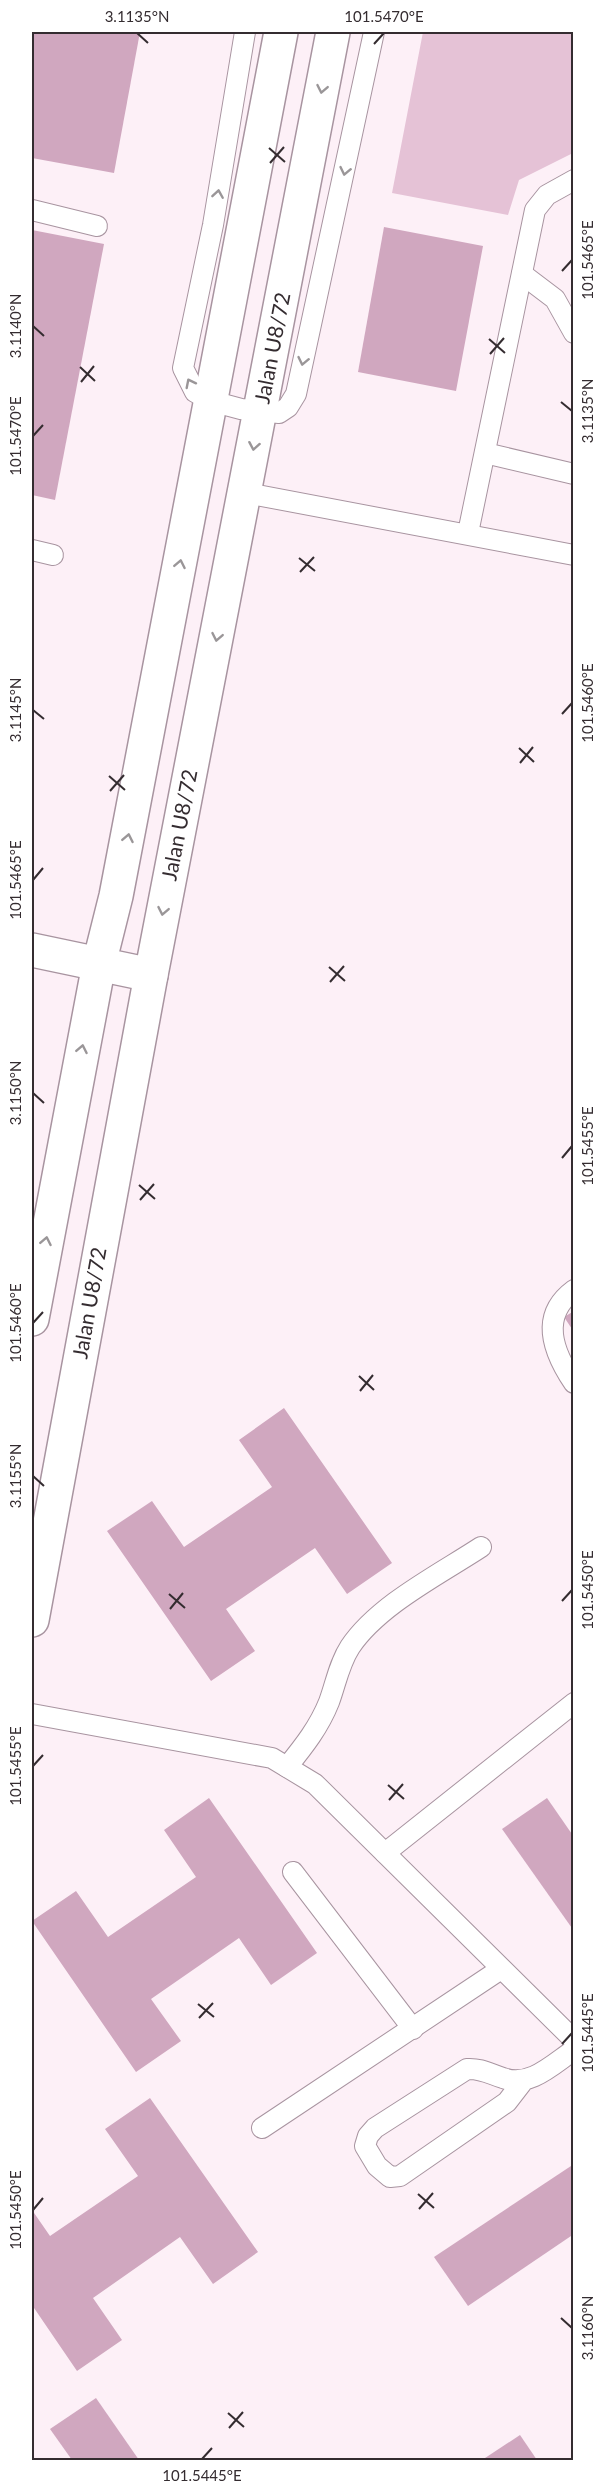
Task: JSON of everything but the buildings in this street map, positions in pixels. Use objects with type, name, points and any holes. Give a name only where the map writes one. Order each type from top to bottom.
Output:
[{"type":"street","points":[[32,1319],[99,964],[116,896],[281,32]]},
{"type":"street","name":"Jalan U8/72","points":[[32,1620],[151,975],[246,493],[333,32]]},
{"type":"street","points":[[32,950],[151,975]]},
{"type":"lane","points":[[245,32],[213,225],[183,368],[195,392],[211,401],[260,412],[279,413],[288,407],[296,394],[374,32]]},
{"type":"lane","points":[[468,533],[535,210],[547,195],[573,180]]},
{"type":"lane","points":[[32,210],[97,226]]},
{"type":"lane","points":[[522,274],[555,299],[573,333]]},
{"type":"lane","points":[[485,453],[573,474]]},
{"type":"lane","points":[[246,493],[468,533],[573,555]]},
{"type":"lane","points":[[32,550],[53,555]]},
{"type":"lane","points":[[573,1290],[562,1299],[552,1319],[552,1337],[573,1383]]},
{"type":"lane","points":[[287,1767],[312,1736],[329,1700],[336,1673],[351,1645],[382,1613],[481,1547]]},
{"type":"lane","points":[[385,1853],[573,1703]]},
{"type":"lane","points":[[32,1714],[272,1758],[287,1767],[315,1784],[573,2040]]},
{"type":"lane","points":[[293,1872],[413,2029]]},
{"type":"lane","points":[[262,2128],[501,1969]]},
{"type":"lane","points":[[524,2080],[507,2102],[400,2176],[390,2177],[383,2172],[365,2146],[368,2136],[375,2128],[467,2068],[478,2068],[510,2081],[524,2080],[539,2074],[573,2050]]},
{"type":"shaded area","points":[[423,32],[573,32],[573,153],[519,180],[508,215],[392,193]]}]
